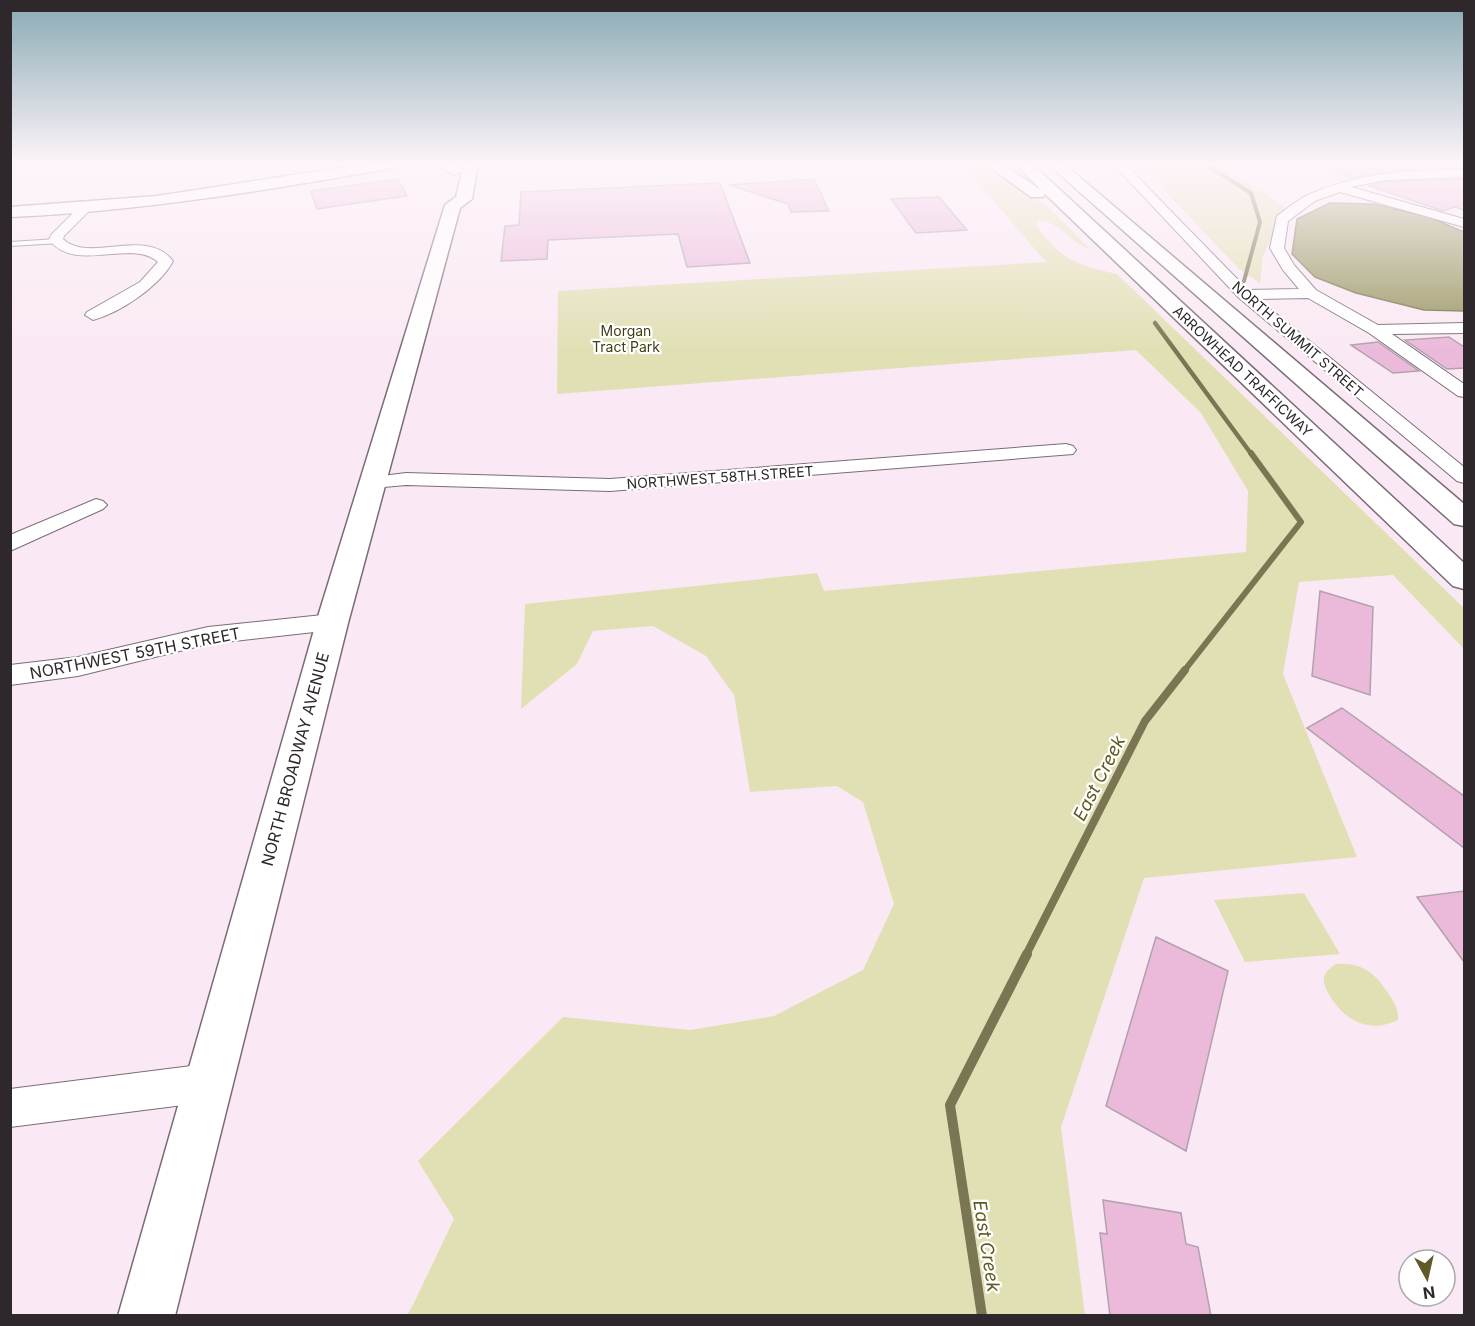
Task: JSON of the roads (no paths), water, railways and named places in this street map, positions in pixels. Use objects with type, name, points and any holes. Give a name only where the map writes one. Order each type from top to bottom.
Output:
[{"type":"main road","name":"NORTH BROADWAY AVENUE","points":[[146,1316],[332,623],[447,225]]},
{"type":"main road","name":"ARROWHEAD TRAFFICWAY","points":[[1087,225],[1464,579]]},
{"type":"main road","name":"ARROWHEAD TRAFFICWAY","points":[[1127,225],[1464,518]]},
{"type":"main road","points":[[1134,225],[1145,240]]},
{"type":"street","points":[[69,225],[58,235],[57,241],[68,249],[80,251],[147,250],[157,253],[166,261],[152,280],[93,315]]},
{"type":"street","name":"NORTH SUMMIT STREET","points":[[1177,225],[1244,295],[1464,477]]},
{"type":"street","points":[[1281,225],[1276,248],[1288,267],[1311,293],[1375,330],[1464,392]]},
{"type":"street","points":[[1244,295],[1311,293]]},
{"type":"street","points":[[1375,330],[1461,331]]},
{"type":"street","name":"NORTHWEST 58TH STREET","points":[[373,482],[406,479],[610,485],[1066,450]]},
{"type":"street","points":[[10,544],[96,505]]},
{"type":"street","name":"NORTHWEST 59TH STREET","points":[[10,675],[62,671],[190,639],[238,631],[332,623]]},
{"type":"street","points":[[10,1108],[207,1083]]},
{"type":"lane","points":[[10,244],[57,241]]},
{"type":"waterway","name":"East Creek","points":[[1244,281],[1259,225]]},
{"type":"waterway","name":"East Creek","points":[[1155,323],[1252,455]]},
{"type":"waterway","name":"East Creek","points":[[1184,671],[1301,522],[1251,453]]},
{"type":"waterway","name":"East Creek","points":[[1026,955],[1145,721],[1185,670]]},
{"type":"waterway","name":"East Creek","points":[[982,1316],[950,1105],[1027,954]]},
{"type":"park label","name":"Morgan Tract Park","points":[[626,338]]}]
